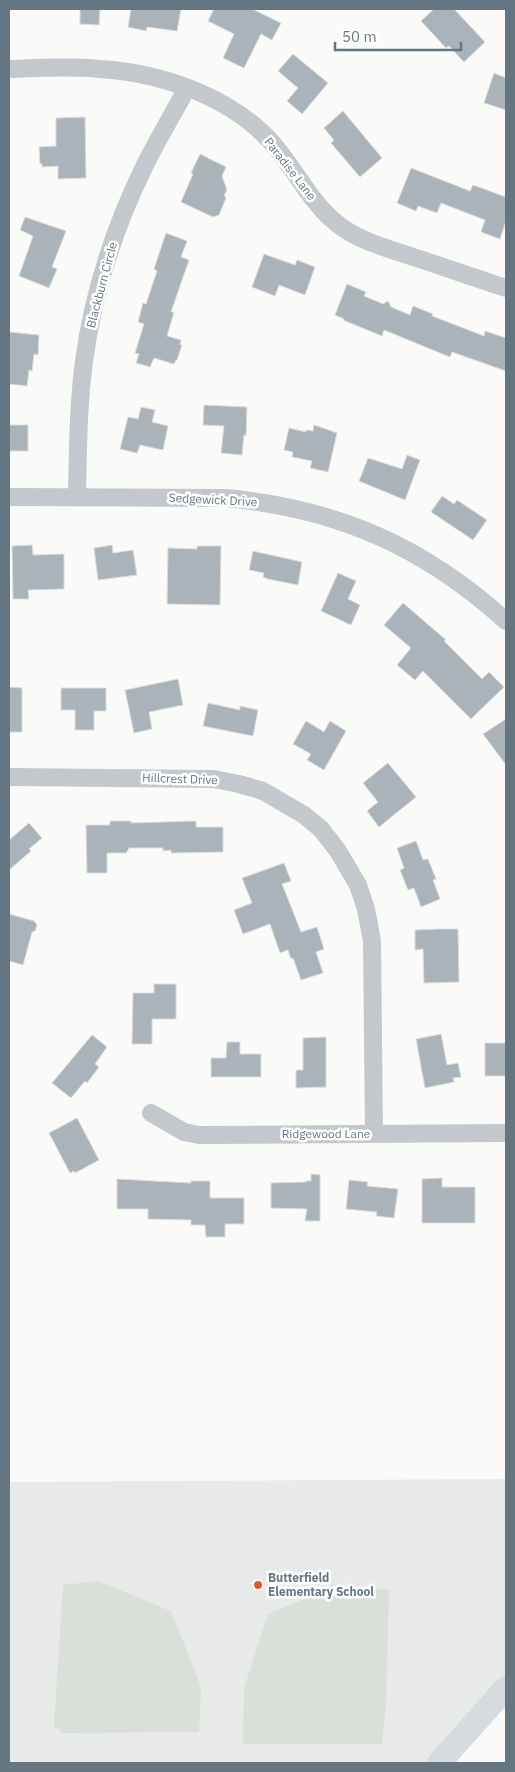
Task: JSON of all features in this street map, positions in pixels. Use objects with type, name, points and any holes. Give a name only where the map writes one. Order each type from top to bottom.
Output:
[{"type":"main road","points":[[439,1763],[506,1688]]},
{"type":"street","name":"Paradise Lane","points":[[9,68],[100,69],[143,74],[187,88],[221,103],[246,118],[273,144],[322,210],[343,228],[379,245],[506,288]]},
{"type":"street","name":"Blackburn Circle","points":[[77,497],[79,410],[84,359],[96,302],[121,220],[145,165],[187,88]]},
{"type":"street","name":"Sedgewick Drive","points":[[9,497],[226,498],[302,510],[356,526],[409,550],[478,595],[506,621]]},
{"type":"street","name":"Hillcrest Drive","points":[[9,778],[214,779],[263,791],[304,814],[321,829],[338,851],[358,885],[366,909],[372,941],[374,1134]]},
{"type":"street","name":"Ridgewood Lane","points":[[152,1113],[184,1132],[199,1135],[506,1132]]},
{"type":"shaded area","name":"Butterfield Elementary School","points":[[506,1479],[506,1688],[439,1763],[9,1763],[9,1482]]},
{"type":"shaded area","points":[[98,1581],[171,1611],[201,1687],[199,1732],[63,1733],[54,1726],[63,1585]]},
{"type":"shaded area","points":[[332,1588],[389,1589],[386,1703],[382,1744],[243,1744],[244,1688],[268,1614]]},
{"type":"building","points":[[80,9],[100,9],[99,25],[80,24]]},
{"type":"building","points":[[131,9],[181,9],[177,31],[147,27],[146,31],[128,27]]},
{"type":"building","points":[[214,9],[252,9],[281,23],[272,40],[261,34],[244,68],[223,58],[234,34],[208,21]]},
{"type":"building","points":[[434,9],[454,9],[485,42],[464,62],[449,46],[446,48],[421,21]]},
{"type":"building","points":[[293,54],[328,83],[302,114],[287,101],[298,88],[278,71]]},
{"type":"building","points":[[494,73],[506,78],[506,110],[484,103]]},
{"type":"building","points":[[343,111],[382,158],[360,177],[331,143],[334,140],[324,128]]},
{"type":"building","points":[[85,117],[86,178],[58,179],[58,166],[42,167],[42,164],[40,164],[39,147],[56,146],[56,118]]},
{"type":"building","points":[[200,154],[226,167],[222,176],[227,190],[224,195],[226,198],[219,215],[213,217],[181,202]]},
{"type":"building","points":[[411,168],[470,191],[473,185],[506,197],[506,221],[500,239],[481,232],[485,220],[441,203],[437,213],[418,206],[416,211],[397,203]]},
{"type":"building","points":[[25,217],[66,231],[52,267],[57,269],[49,288],[19,276],[33,236],[20,230]]},
{"type":"building","points":[[166,233],[187,241],[181,257],[189,260],[171,312],[174,312],[167,336],[181,340],[180,345],[182,345],[174,364],[154,358],[150,367],[136,363],[139,354],[135,353],[144,324],[138,322],[143,303],[146,304],[157,271],[154,269]]},
{"type":"building","points":[[264,254],[295,265],[297,260],[315,267],[305,295],[279,285],[275,296],[252,287]]},
{"type":"building","points":[[347,284],[366,292],[364,296],[383,304],[388,301],[391,307],[410,315],[413,306],[433,314],[432,316],[484,336],[485,331],[506,338],[506,371],[452,352],[450,357],[384,330],[382,336],[343,320],[335,315]]},
{"type":"building","points":[[9,332],[39,335],[38,355],[34,354],[32,371],[29,370],[27,386],[9,384]]},
{"type":"building","points":[[204,405],[247,407],[246,436],[244,435],[242,455],[221,453],[224,426],[203,425]]},
{"type":"building","points":[[141,407],[155,410],[152,422],[168,426],[163,450],[140,445],[137,453],[120,449],[128,417],[138,419]]},
{"type":"building","points":[[9,425],[28,425],[28,451],[9,451]]},
{"type":"building","points":[[314,425],[337,433],[328,472],[310,468],[312,461],[292,457],[293,452],[284,450],[289,428],[306,432],[306,430],[313,431]]},
{"type":"building","points":[[407,455],[420,460],[405,500],[359,481],[368,458],[402,469]]},
{"type":"building","points":[[442,496],[454,504],[457,500],[487,520],[473,540],[431,512]]},
{"type":"building","points":[[32,545],[33,555],[64,554],[64,589],[28,590],[29,599],[13,599],[12,546]]},
{"type":"building","points":[[112,545],[113,553],[133,550],[137,575],[98,580],[94,548]]},
{"type":"building","points":[[197,546],[221,546],[220,605],[167,604],[168,548],[197,549]]},
{"type":"building","points":[[253,551],[302,562],[298,585],[268,579],[263,577],[264,573],[249,570]]},
{"type":"building","points":[[338,573],[356,581],[348,599],[360,605],[351,625],[321,611]]},
{"type":"building","points":[[403,603],[446,640],[444,641],[482,679],[489,672],[504,687],[471,719],[423,671],[415,680],[397,665],[411,648],[384,625]]},
{"type":"building","points":[[178,679],[183,705],[149,712],[152,729],[134,733],[125,690]]},
{"type":"building","points":[[9,687],[22,688],[22,732],[9,732]]},
{"type":"building","points":[[61,688],[106,688],[106,711],[94,711],[94,730],[75,730],[75,710],[61,710]]},
{"type":"building","points":[[208,703],[240,710],[240,706],[258,710],[253,736],[203,726]]},
{"type":"building","points":[[506,719],[506,765],[483,734]]},
{"type":"building","points":[[306,721],[324,732],[330,721],[346,731],[324,770],[307,760],[311,754],[293,744]]},
{"type":"building","points":[[388,763],[416,797],[379,827],[367,811],[378,802],[363,783]]},
{"type":"building","points":[[110,821],[131,821],[131,823],[196,821],[196,827],[223,827],[223,852],[171,853],[171,850],[163,851],[163,848],[129,848],[126,853],[107,853],[107,873],[87,873],[86,825],[110,825]]},
{"type":"building","points":[[29,823],[42,838],[29,849],[31,851],[9,870],[9,840]]},
{"type":"building","points":[[416,841],[423,860],[428,859],[436,879],[433,880],[440,899],[421,907],[414,888],[408,890],[400,870],[404,868],[397,848]]},
{"type":"building","points":[[284,863],[291,881],[282,884],[301,932],[317,927],[324,949],[316,952],[323,973],[301,980],[288,950],[280,953],[270,924],[243,934],[234,910],[252,903],[242,878]]},
{"type":"building","points":[[9,914],[34,921],[37,925],[35,931],[32,932],[23,965],[9,961]]},
{"type":"building","points":[[458,929],[459,982],[424,983],[423,949],[415,950],[415,930]]},
{"type":"building","points":[[154,984],[176,984],[176,1019],[152,1019],[152,1044],[132,1044],[133,993],[154,993]]},
{"type":"building","points":[[441,1034],[447,1065],[458,1063],[461,1077],[453,1078],[454,1082],[425,1088],[416,1039]]},
{"type":"building","points":[[92,1035],[107,1047],[95,1064],[99,1067],[87,1083],[85,1081],[71,1098],[52,1083]]},
{"type":"building","points":[[326,1037],[326,1087],[296,1088],[296,1070],[303,1070],[303,1038]]},
{"type":"building","points":[[227,1042],[240,1042],[240,1054],[261,1054],[261,1077],[211,1077],[211,1058],[226,1058]]},
{"type":"building","points":[[485,1043],[506,1043],[506,1076],[485,1076]]},
{"type":"building","points":[[77,1118],[99,1160],[75,1173],[74,1171],[70,1173],[49,1133]]},
{"type":"building","points":[[311,1174],[320,1175],[320,1221],[305,1221],[307,1209],[271,1208],[271,1183],[311,1181]]},
{"type":"building","points":[[442,1178],[442,1187],[475,1187],[475,1223],[422,1223],[422,1179]]},
{"type":"building","points":[[117,1179],[191,1183],[191,1181],[210,1181],[210,1198],[244,1198],[244,1224],[225,1224],[225,1237],[206,1237],[205,1225],[191,1225],[191,1220],[148,1219],[148,1209],[117,1209]]},
{"type":"building","points":[[349,1180],[368,1182],[367,1186],[398,1189],[394,1218],[376,1216],[377,1212],[346,1209]]},
{"type":"place","name":"Butterfield Elementary School","points":[[258,1585]]}]
